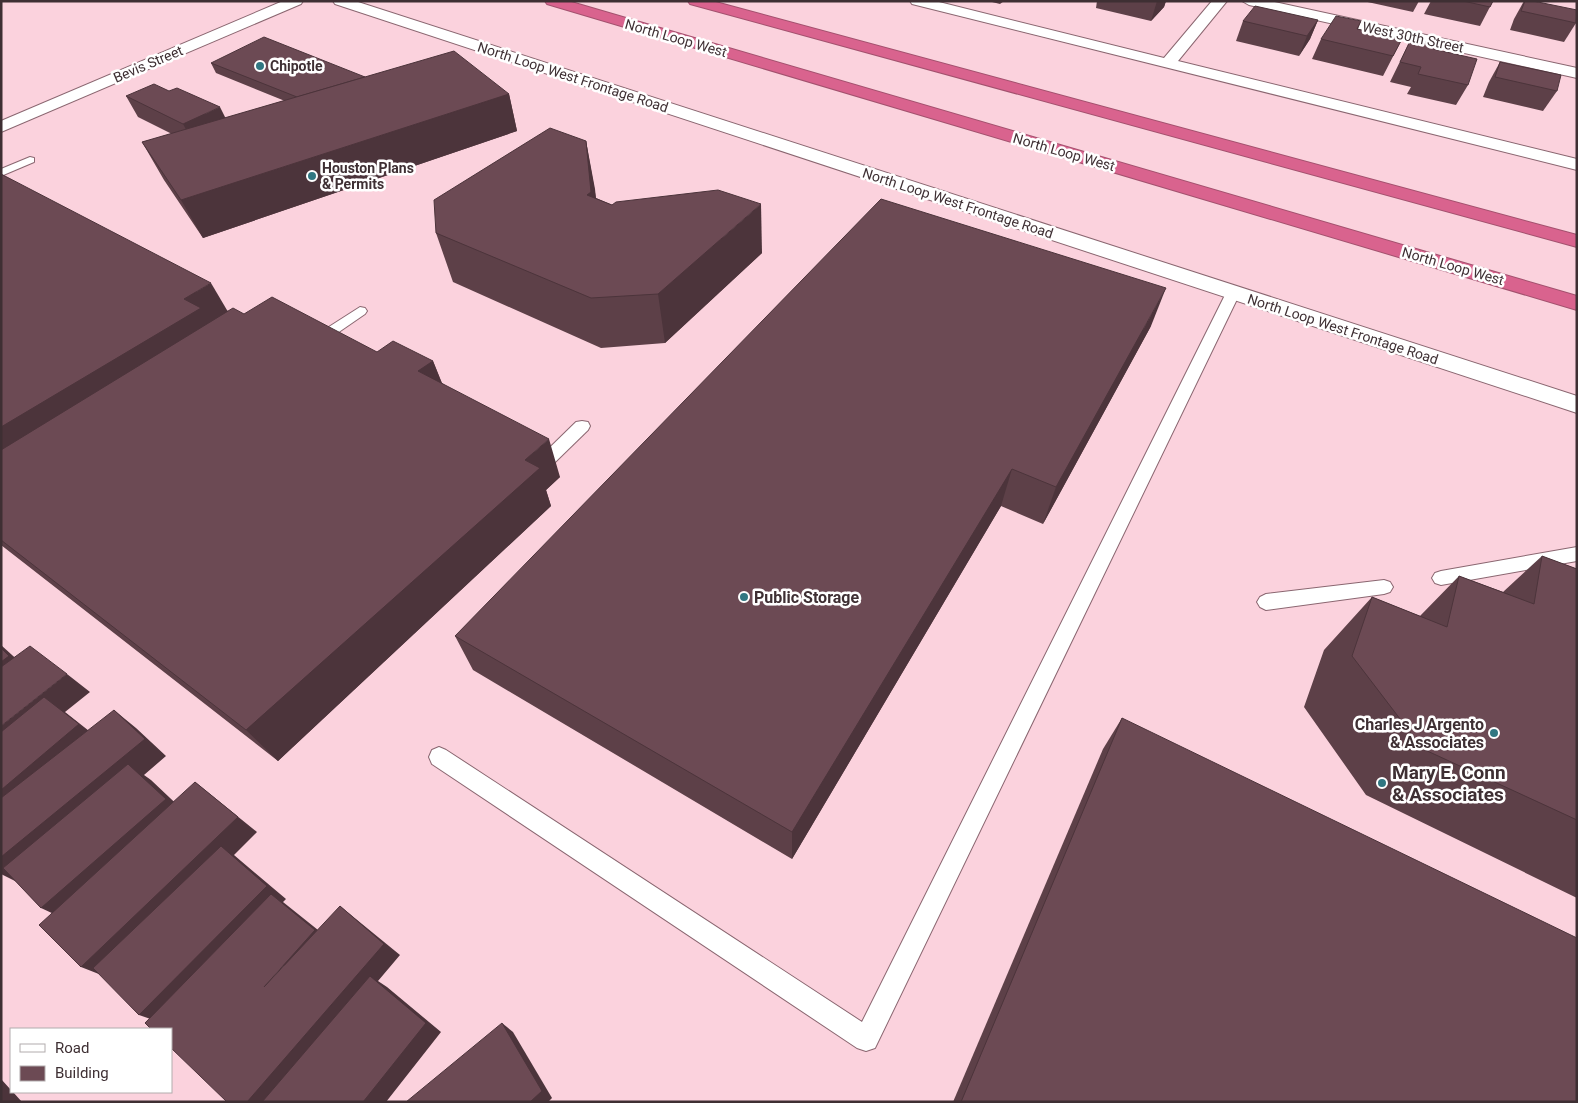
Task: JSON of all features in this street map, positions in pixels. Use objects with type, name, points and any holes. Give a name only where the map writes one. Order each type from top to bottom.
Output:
[{"type":"highway","name":"North Loop West","points":[[552,1],[1577,303]]},
{"type":"highway","points":[[696,1],[1577,241]]},
{"type":"main road","name":"Bevis Street","points":[[1,128],[296,1]]},
{"type":"main road","name":"North Loop West Frontage Road","points":[[340,1],[1577,405]]},
{"type":"main road","points":[[917,1],[1577,165]]},
{"type":"main road","points":[[1168,63],[1220,1]]},
{"type":"main road","name":"West 30th Street","points":[[1249,1],[1577,73]]},
{"type":"lane","points":[[1,173],[30,160]]},
{"type":"lane","points":[[439,757],[866,1039],[1233,293]]},
{"type":"lane","points":[[310,345],[360,311]]},
{"type":"lane","points":[[541,466],[582,426]]},
{"type":"lane","points":[[1441,578],[1577,554]]},
{"type":"lane","points":[[1266,602],[1384,587]]},
{"type":"building","points":[[1463,1],[1493,1],[1490,7]]},
{"type":"building","points":[[1525,1],[1577,10],[1576,23],[1521,11]]},
{"type":"building","points":[[1255,6],[1318,20],[1307,36],[1243,21]]},
{"type":"building","points":[[1336,16],[1361,21],[1357,29],[1402,39],[1393,56],[1321,39]]},
{"type":"building","points":[[264,37],[365,77],[297,97],[211,63]]},
{"type":"building","points":[[1411,39],[1435,44],[1433,49],[1477,59],[1468,85],[1418,74],[1421,67],[1400,62]]},
{"type":"building","points":[[454,51],[509,94],[181,200],[142,142]]},
{"type":"building","points":[[1500,62],[1561,75],[1557,91],[1495,77]]},
{"type":"building","points":[[154,84],[169,91],[177,88],[220,107],[183,124],[126,96]]},
{"type":"building","points":[[550,128],[586,141],[591,192],[587,195],[612,205],[616,202],[718,190],[761,204],[658,294],[591,298],[436,233],[434,200]]},
{"type":"building","points":[[1,174],[211,283],[184,299],[201,308],[1,427]]},
{"type":"building","name":"Public Storage","points":[[881,199],[1166,288],[1056,487],[1012,469],[792,832],[455,636]]},
{"type":"building","points":[[272,297],[377,352],[393,341],[433,361],[418,371],[549,439],[525,460],[540,468],[246,730],[1,540],[1,450],[233,308],[244,314]]},
{"type":"building","points":[[1542,556],[1577,569],[1577,820],[1423,749],[1352,656],[1372,597],[1447,627],[1459,576],[1534,604]]},
{"type":"building","points":[[30,646],[67,674],[1,726],[1,667]]},
{"type":"building","points":[[1,648],[9,656],[1,662]]},
{"type":"building","points":[[44,697],[79,724],[1,790],[1,732]]},
{"type":"building","points":[[114,710],[145,739],[1,857],[1,798]]},
{"type":"building","points":[[1122,718],[1577,938],[1577,1102],[961,1102]]},
{"type":"building","points":[[128,764],[166,799],[41,908],[3,868]]},
{"type":"building","points":[[195,782],[238,817],[81,967],[39,925]]},
{"type":"building","points":[[221,846],[267,886],[139,1015],[93,968]]},
{"type":"building","points":[[271,894],[315,930],[264,987],[340,906],[384,944],[247,1102],[227,1102],[172,1049],[172,1028],[150,1028],[145,1023]]},
{"type":"building","points":[[370,976],[426,1023],[363,1102],[262,1102]]},
{"type":"building","points":[[502,1023],[542,1091],[530,1102],[406,1102]]},
{"type":"place","name":"Chipotle","points":[[260,66]]},
{"type":"place","name":"Houston Plans & Permits","points":[[312,176]]},
{"type":"place","name":"Public Storage","points":[[744,597]]},
{"type":"place","name":"Charles J Argento & Associates","points":[[1494,733]]},
{"type":"place","name":"Mary E. Conn & Associates","points":[[1382,783]]}]
